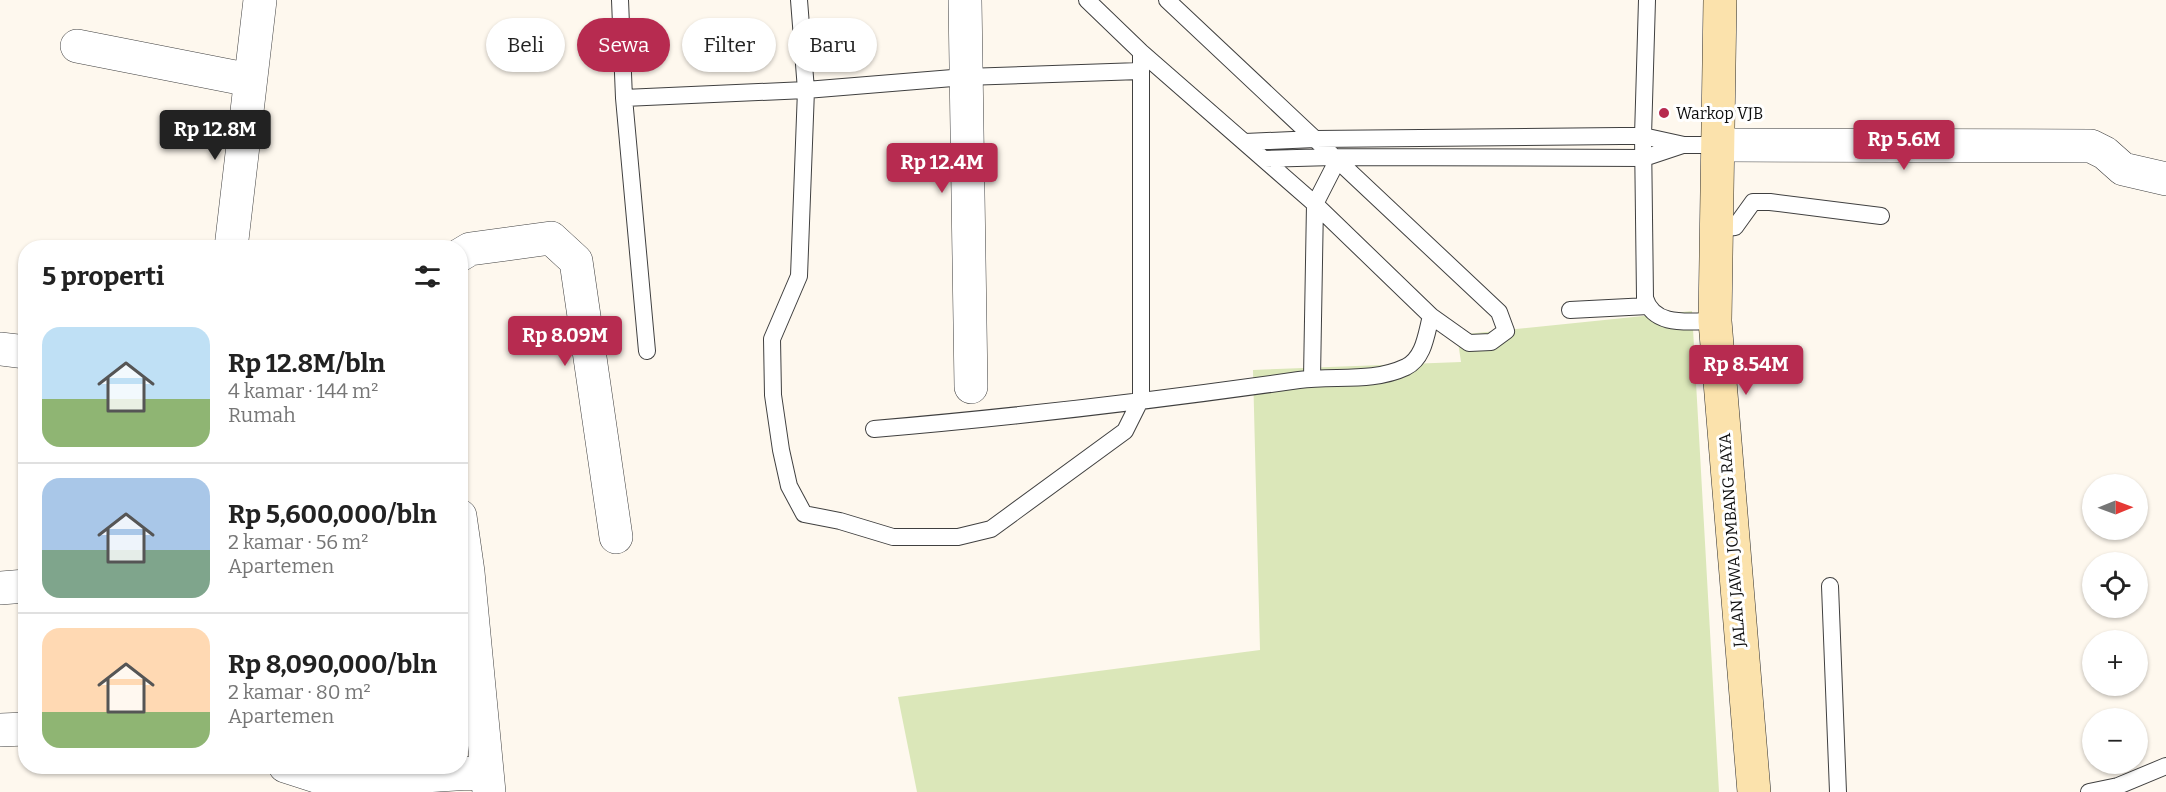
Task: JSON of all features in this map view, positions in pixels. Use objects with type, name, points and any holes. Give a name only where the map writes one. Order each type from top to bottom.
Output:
[{"type":"main road","name":"JALAN JAWA JOMBANG RAYA","points":[[1720,0],[1715,321],[1754,792]]},
{"type":"street","points":[[232,240],[260,0]]},
{"type":"street","points":[[965,0],[971,387]]},
{"type":"street","points":[[77,46],[250,80]]},
{"type":"street","points":[[1718,145],[2091,146],[2105,153],[2122,169],[2166,179]]},
{"type":"street","points":[[468,250],[551,238],[576,261],[616,537]]},
{"type":"street","points":[[0,349],[18,351]]},
{"type":"street","points":[[292,776],[361,780],[488,782],[468,572]]},
{"type":"street","points":[[0,588],[18,587]]},
{"type":"street","points":[[0,730],[18,729]]},
{"type":"lane","points":[[620,0],[624,98],[647,351]]},
{"type":"lane","points":[[799,0],[806,90],[800,276],[772,339],[773,395],[781,450],[789,486],[804,514],[840,520],[893,537],[958,537],[991,529],[1125,431],[1142,399],[1141,52]]},
{"type":"lane","points":[[1087,0],[1141,52],[1315,204],[1431,316],[1469,343],[1491,342],[1506,331],[1499,312],[1167,0]]},
{"type":"lane","points":[[1647,0],[1643,136],[1645,298],[1652,313],[1659,317],[1678,321],[1715,321]]},
{"type":"lane","points":[[624,98],[806,90],[965,77],[1140,72]]},
{"type":"lane","points":[[1245,142],[1315,139],[1643,136],[1684,145],[1718,145]]},
{"type":"lane","points":[[1265,159],[1644,158],[1684,145]]},
{"type":"lane","points":[[1312,378],[1315,204],[1335,159]]},
{"type":"lane","points":[[1717,230],[1735,227],[1754,202],[1881,216]]},
{"type":"lane","points":[[1570,310],[1648,306]]},
{"type":"lane","points":[[874,429],[978,421],[1312,378],[1377,377],[1407,366],[1420,356],[1431,316]]},
{"type":"lane","points":[[1830,586],[1838,792]]},
{"type":"lane","points":[[2089,792],[2118,786],[2166,766]]},
{"type":"green space","points":[[1692,311],[1719,792],[917,792],[898,697],[1260,650],[1253,370],[1461,362],[1457,335]]},
{"type":"place","name":"Warkop VJB","points":[[1664,113]]}]
